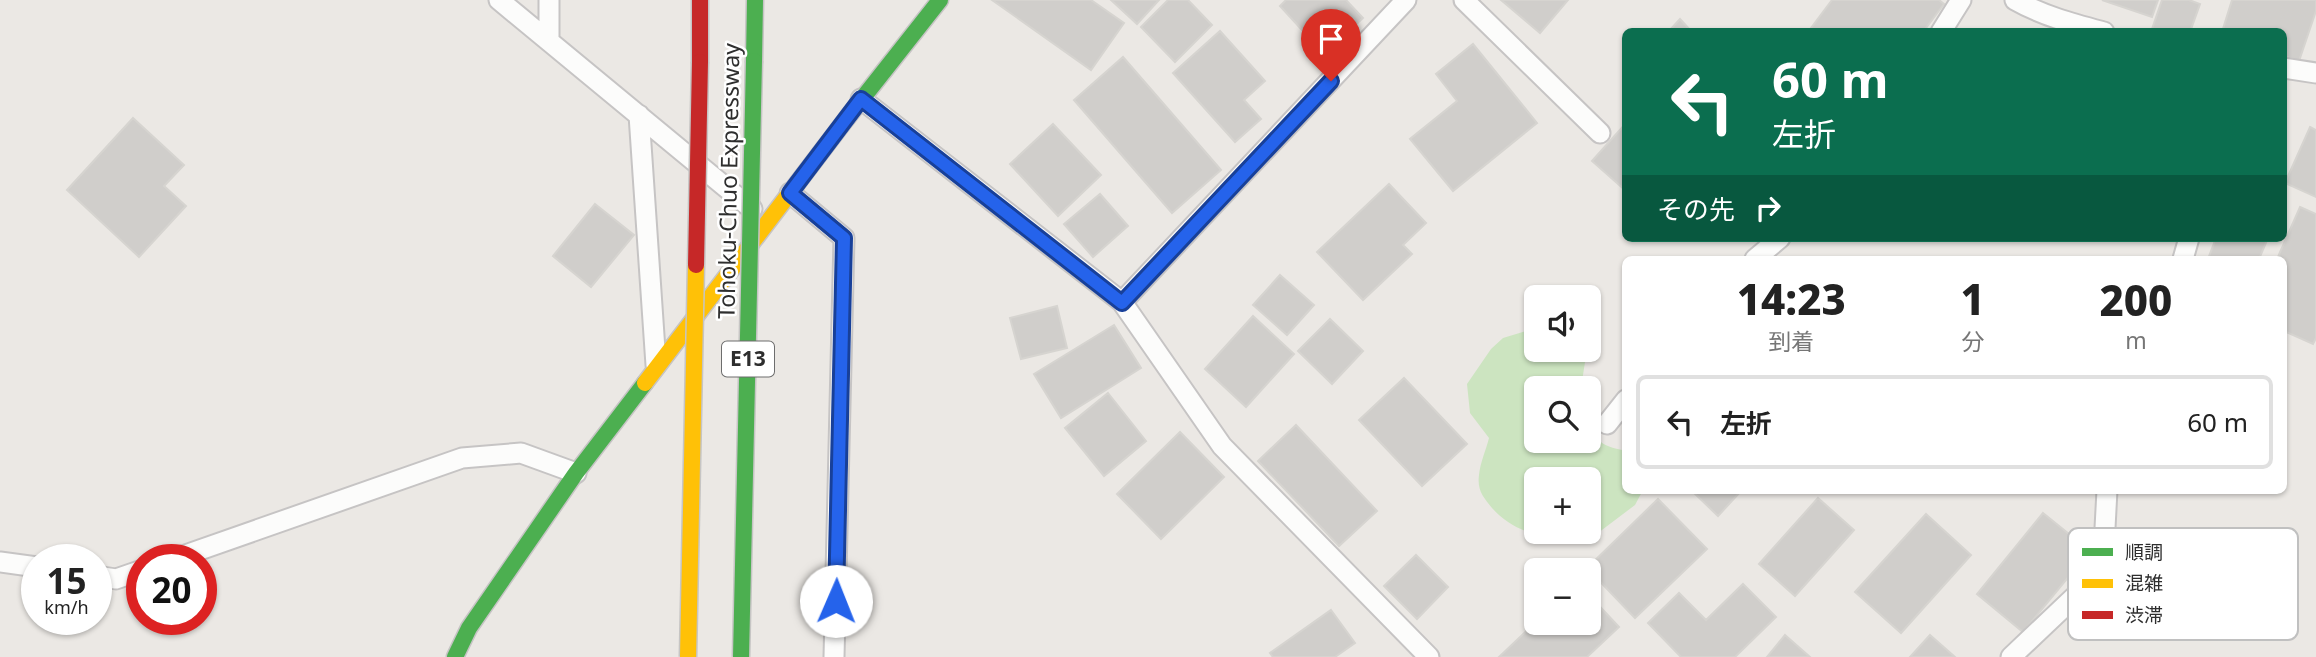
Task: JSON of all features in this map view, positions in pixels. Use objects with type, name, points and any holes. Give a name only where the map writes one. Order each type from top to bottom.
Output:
[{"type":"main road","name":"Tohoku-Chuo Expressway","points":[[688,657],[700,0]]},
{"type":"main road","name":"Tohoku-Chuo Expressway","points":[[741,657],[755,0]]},
{"type":"main road","points":[[455,657],[470,628],[576,473],[861,99],[940,0]]},
{"type":"lane","points":[[499,0],[767,222]]},
{"type":"lane","points":[[549,0],[549,39]]},
{"type":"lane","points":[[912,0],[913,34]]},
{"type":"lane","points":[[1122,303],[1406,0]]},
{"type":"lane","points":[[1464,0],[1600,134]]},
{"type":"lane","points":[[1944,28],[1961,0]]},
{"type":"lane","points":[[2015,0],[2028,8],[2089,28]]},
{"type":"lane","points":[[2287,68],[2316,73]]},
{"type":"lane","points":[[861,99],[1122,303],[1222,446],[1429,657]]},
{"type":"lane","points":[[639,115],[656,369]]},
{"type":"lane","points":[[790,193],[844,238],[834,657]]},
{"type":"lane","points":[[1759,256],[1775,242]]},
{"type":"lane","points":[[1607,424],[1622,405]]},
{"type":"lane","points":[[217,544],[462,458],[521,453],[576,473]]},
{"type":"lane","points":[[2105,528],[2107,494]]},
{"type":"lane","points":[[0,562],[21,565]]},
{"type":"lane","points":[[2011,657],[2068,603]]},
{"type":"green space","points":[[1524,332],[1524,362],[1585,362],[1583,376],[1524,376],[1524,453],[1601,453],[1601,442],[1622,450],[1622,494],[1641,494],[1635,505],[1601,531],[1601,467],[1524,467],[1524,530],[1512,525],[1492,508],[1481,493],[1480,470],[1489,438],[1470,413],[1467,384],[1491,349],[1503,338]]},
{"type":"building","points":[[992,0],[1091,0],[1124,23],[1091,70]]},
{"type":"building","points":[[1111,0],[1159,0],[1137,24]]},
{"type":"building","points":[[1168,0],[1188,0],[1212,25],[1175,62],[1141,27]]},
{"type":"building","points":[[1286,0],[1346,0],[1363,18],[1324,54],[1280,6]]},
{"type":"building","points":[[1501,0],[1568,0],[1540,33]]},
{"type":"building","points":[[1832,0],[1939,0],[1944,4],[1926,28],[1811,28]]},
{"type":"building","points":[[2102,0],[2158,0],[2152,17]]},
{"type":"building","points":[[2162,0],[2189,0],[2200,4],[2191,28],[2152,28]]},
{"type":"building","points":[[2232,0],[2316,0],[2316,11],[2299,61],[2287,57],[2287,28],[2223,28]]},
{"type":"building","points":[[1680,19],[1688,28],[1672,28]]},
{"type":"building","points":[[1220,31],[1265,81],[1244,100],[1261,119],[1235,142],[1173,73]]},
{"type":"building","points":[[1473,44],[1537,123],[1453,191],[1410,139],[1457,101],[1436,74]]},
{"type":"building","points":[[1123,57],[1221,170],[1172,213],[1074,100]]},
{"type":"building","points":[[133,118],[184,165],[164,186],[186,206],[139,257],[67,190]]},
{"type":"building","points":[[1053,124],[1101,175],[1058,216],[1010,164]]},
{"type":"building","points":[[1622,127],[1622,187],[1592,161]]},
{"type":"building","points":[[2310,127],[2316,130],[2316,197],[2287,184]]},
{"type":"building","points":[[1389,184],[1426,223],[1403,245],[1412,254],[1363,300],[1317,252]]},
{"type":"building","points":[[1100,194],[1128,226],[1093,257],[1064,224]]},
{"type":"building","points":[[595,204],[634,235],[591,287],[553,256]]},
{"type":"building","points":[[2300,207],[2316,214],[2316,338],[2313,344],[2287,332],[2287,256],[2278,256],[2285,242],[2287,242]]},
{"type":"building","points":[[2214,242],[2266,242],[2260,256],[2209,256]]},
{"type":"building","points":[[1280,275],[1314,305],[1287,335],[1253,305]]},
{"type":"building","points":[[1057,306],[1067,348],[1021,359],[1010,318]]},
{"type":"building","points":[[1253,316],[1294,354],[1246,407],[1205,369]]},
{"type":"building","points":[[1330,319],[1363,351],[1332,384],[1298,351]]},
{"type":"building","points":[[1114,325],[1141,368],[1061,418],[1034,374]]},
{"type":"building","points":[[1404,378],[1467,444],[1422,486],[1359,420]]},
{"type":"building","points":[[1108,393],[1146,441],[1104,476],[1065,428]]},
{"type":"building","points":[[1296,425],[1377,511],[1339,546],[1258,461]]},
{"type":"building","points":[[1180,432],[1224,477],[1161,539],[1117,494]]},
{"type":"building","points":[[1695,494],[1738,494],[1718,516]]},
{"type":"building","points":[[1818,498],[1854,530],[1795,596],[1759,564]]},
{"type":"building","points":[[1658,499],[1707,549],[1635,618],[1601,583],[1601,558],[1597,558]]},
{"type":"building","points":[[2043,513],[2068,533],[2068,578],[2023,632],[1977,594]]},
{"type":"building","points":[[1926,514],[1971,555],[1901,633],[1855,592]]},
{"type":"building","points":[[1416,555],[1448,587],[1417,619],[1384,586]]},
{"type":"building","points":[[1743,584],[1776,617],[1735,657],[1681,657],[1648,623],[1679,593],[1706,620]]},
{"type":"building","points":[[1601,608],[1619,627],[1587,657],[1499,657],[1524,633],[1601,635]]},
{"type":"building","points":[[1331,610],[1355,643],[1335,657],[1273,657],[1270,653]]},
{"type":"building","points":[[1785,635],[1810,657],[1767,657]]},
{"type":"building","points":[[1930,635],[1955,657],[1910,657]]},
{"type":"traffic: fast","points":[[754,61],[755,0]]},
{"type":"traffic: fast","points":[[847,118],[940,0]]},
{"type":"traffic: fast","points":[[741,657],[754,61]]},
{"type":"traffic: fast","points":[[455,657],[469,628],[576,473],[645,383]]},
{"type":"traffic: slow","points":[[645,383],[847,118]]},
{"type":"traffic: slow","points":[[688,657],[696,265]]},
{"type":"traffic: jam","points":[[700,0],[700,62]]},
{"type":"traffic: jam","points":[[696,265],[700,62]]},
{"type":"route","points":[[836,601],[844,238],[790,193],[861,99],[1122,303],[1331,81]]}]
